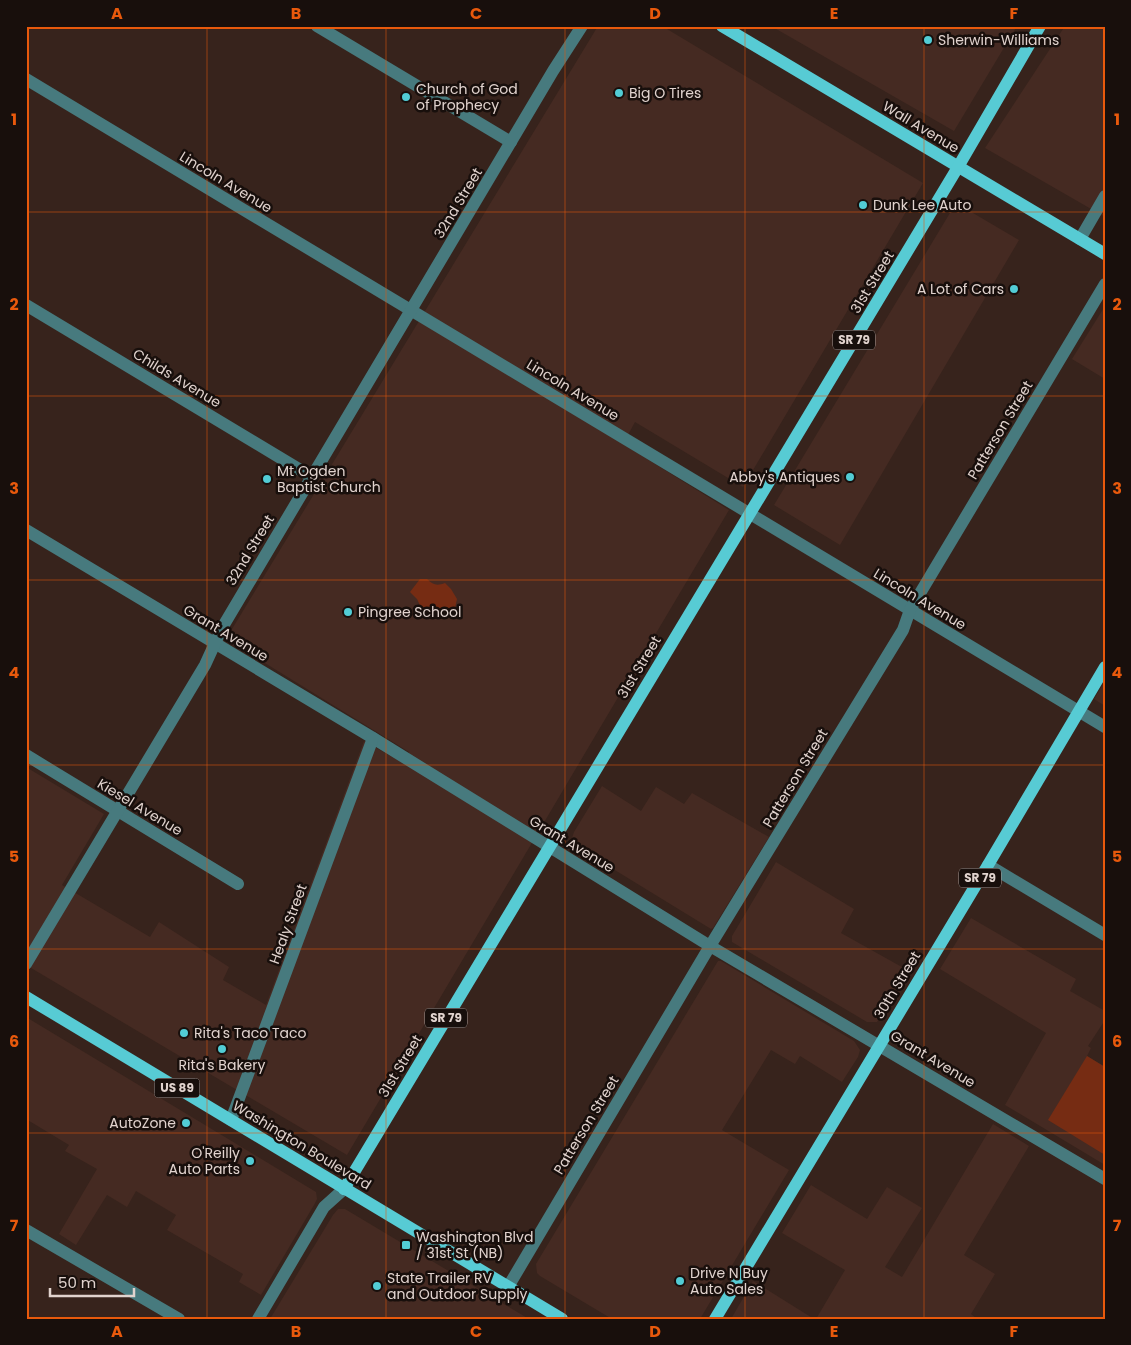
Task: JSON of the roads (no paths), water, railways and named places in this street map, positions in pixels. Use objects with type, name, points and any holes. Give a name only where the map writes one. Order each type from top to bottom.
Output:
[{"type":"main road","name":"Wall Avenue","points":[[722,26],[1105,254]]},
{"type":"main road","name":"31st Street","points":[[344,1189],[958,168],[1040,26]]},
{"type":"main road","name":"30th Street","points":[[715,1319],[1105,667]]},
{"type":"main road","name":"Washington Boulevard","points":[[26,998],[562,1319]]},
{"type":"street","points":[[317,26],[511,142]]},
{"type":"street","name":"32nd Street","points":[[26,964],[205,665],[222,628],[582,26]]},
{"type":"street","name":"Lincoln Avenue","points":[[26,79],[1105,727]]},
{"type":"street","points":[[1080,239],[1105,196]]},
{"type":"street","name":"Patterson Street","points":[[508,1286],[710,946],[903,630],[910,610],[1105,284]]},
{"type":"street","name":"Childs Avenue","points":[[26,305],[312,477]]},
{"type":"street","name":"Grant Avenue","points":[[26,530],[373,738],[710,946],[1105,1179]]},
{"type":"street","name":"Healy Street","points":[[231,1120],[373,738]]},
{"type":"street","name":"Kiesel Avenue","points":[[26,756],[238,884]]},
{"type":"street","points":[[988,865],[1105,935]]},
{"type":"street","name":"31st Street","points":[[258,1319],[324,1207],[344,1189]]},
{"type":"street","points":[[26,1230],[178,1319]]},
{"type":"place","name":"Sherwin-Williams","points":[[928,40]]},
{"type":"place","name":"Big O Tires","points":[[619,93]]},
{"type":"place","name":"Church of God of Prophecy","points":[[406,97]]},
{"type":"place","name":"Dunk Lee Auto","points":[[863,205]]},
{"type":"place","name":"A Lot of Cars","points":[[1014,289]]},
{"type":"place","name":"Abby's Antiques","points":[[850,477]]},
{"type":"place","name":"Mt Ogden Baptist Church","points":[[267,479]]},
{"type":"place","name":"Pingree School","points":[[348,612]]},
{"type":"place","name":"Rita's Taco Taco","points":[[184,1033]]},
{"type":"place","name":"Rita's Bakery","points":[[222,1049]]},
{"type":"place","name":"AutoZone","points":[[186,1123]]},
{"type":"place","name":"O'Reilly Auto Parts","points":[[250,1161]]},
{"type":"place","name":"Washington Blvd / 31st St (NB)","points":[[406,1245]]},
{"type":"place","name":"Drive N Buy Auto Sales","points":[[680,1281]]},
{"type":"place","name":"State Trailer RV and Outdoor Supply","points":[[377,1286]]}]
